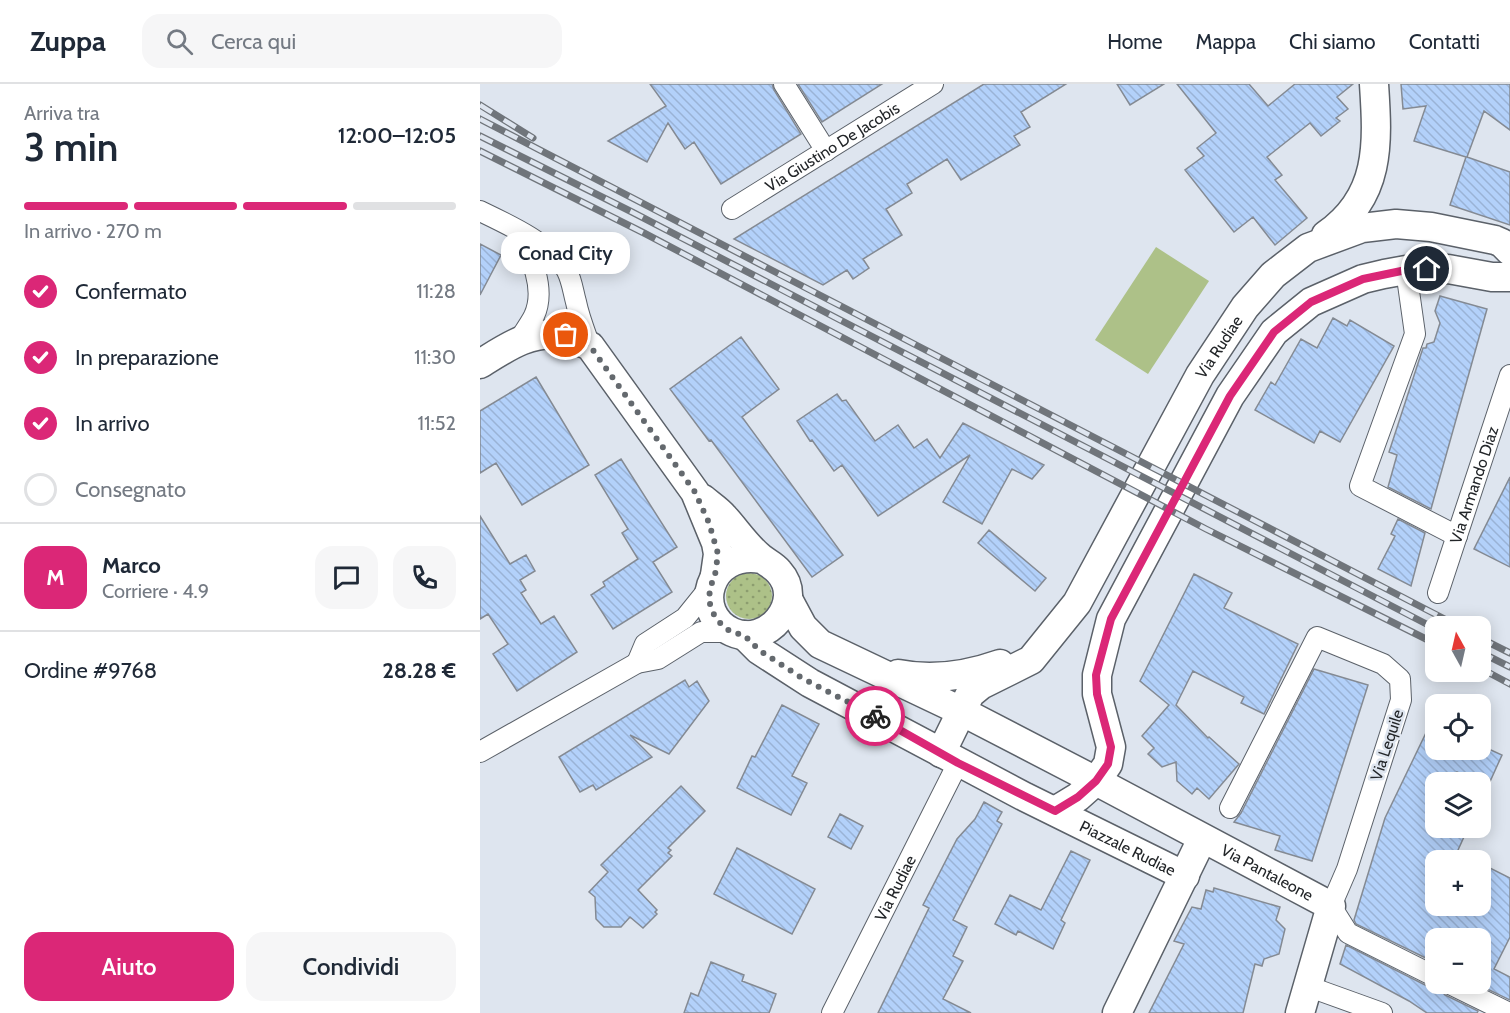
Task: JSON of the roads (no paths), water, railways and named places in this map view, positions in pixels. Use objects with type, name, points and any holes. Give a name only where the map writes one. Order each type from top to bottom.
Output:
[{"type":"main road","points":[[1308,248],[1341,225],[1362,200],[1376,153],[1374,84]]},
{"type":"main road","name":"Via Rudiae","points":[[961,711],[970,694],[981,685],[1031,660],[1077,603],[1200,375],[1238,316],[1273,275],[1308,248],[1362,228],[1396,224],[1431,226],[1495,240],[1510,251]]},
{"type":"main road","points":[[1096,781],[1108,764],[1111,747],[1097,694],[1096,675],[1111,619],[1230,396],[1274,332],[1311,302],[1363,279],[1406,270],[1448,269],[1510,277]]},
{"type":"main road","points":[[480,363],[519,340],[545,334],[578,341]]},
{"type":"main road","name":"Piazzale Rudiae","points":[[578,341],[695,492],[722,514],[761,559],[781,574],[787,586],[788,598],[803,627],[820,644],[961,711],[1202,838],[1185,876],[950,758],[802,678],[721,624],[713,613],[709,601],[718,554],[716,543],[695,492]]},
{"type":"main road","points":[[712,581],[724,566],[735,559],[748,557],[761,559]]},
{"type":"main road","points":[[738,634],[760,634],[774,626],[783,614],[788,598]]},
{"type":"main road","name":"Via Rudiae","points":[[868,668],[909,676],[946,678],[1004,663],[1045,643]]},
{"type":"main road","points":[[950,758],[961,711]]},
{"type":"main road","name":"Piazzale Rudiae","points":[[1055,811],[1078,797],[1096,781]]},
{"type":"main road","name":"Via Pantaleone","points":[[1202,838],[1331,906]]},
{"type":"main road","points":[[1117,1013],[1185,876]]},
{"type":"main road","name":"Via Lequile","points":[[1303,1000],[1331,906]]},
{"type":"street","points":[[784,84],[826,151]]},
{"type":"street","name":"Via Giustino De Jacobis","points":[[732,209],[933,84]]},
{"type":"street","points":[[480,211],[517,228],[547,249],[566,268],[574,287],[578,341]]},
{"type":"street","points":[[517,228],[529,253],[536,273],[539,296],[550,319],[578,341]]},
{"type":"street","points":[[1406,270],[1415,334],[1360,486],[1457,536]]},
{"type":"street","points":[[519,340],[535,315],[539,296]]},
{"type":"street","name":"Via Armando Diaz","points":[[1438,593],[1510,375]]},
{"type":"street","points":[[637,663],[645,644],[685,618],[712,581]]},
{"type":"street","points":[[480,752],[637,663],[658,659],[701,632],[738,634]]},
{"type":"street","name":"Via Lequile","points":[[1230,807],[1317,637],[1383,664],[1400,679],[1401,700],[1347,869],[1331,906]]},
{"type":"street","name":"Via Rudiae","points":[[832,1013],[950,758]]},
{"type":"street","points":[[1331,906],[1348,933],[1425,972]]},
{"type":"street","points":[[1470,994],[1509,1013]]},
{"type":"street","points":[[1303,1000],[1382,1013]]},
{"type":"railway","points":[[480,105],[533,138]]},
{"type":"railway","points":[[480,119],[1439,616]]},
{"type":"railway","points":[[480,136],[632,212],[1425,623]]},
{"type":"railway","points":[[480,151],[644,233],[1206,529],[1425,638]]},
{"type":"railway","points":[[1491,644],[1510,653]]},
{"type":"railway","points":[[1491,658],[1510,667]]},
{"type":"railway","points":[[1491,674],[1510,684]]},
{"type":"place","name":"Conad City","points":[[566,335]]}]
